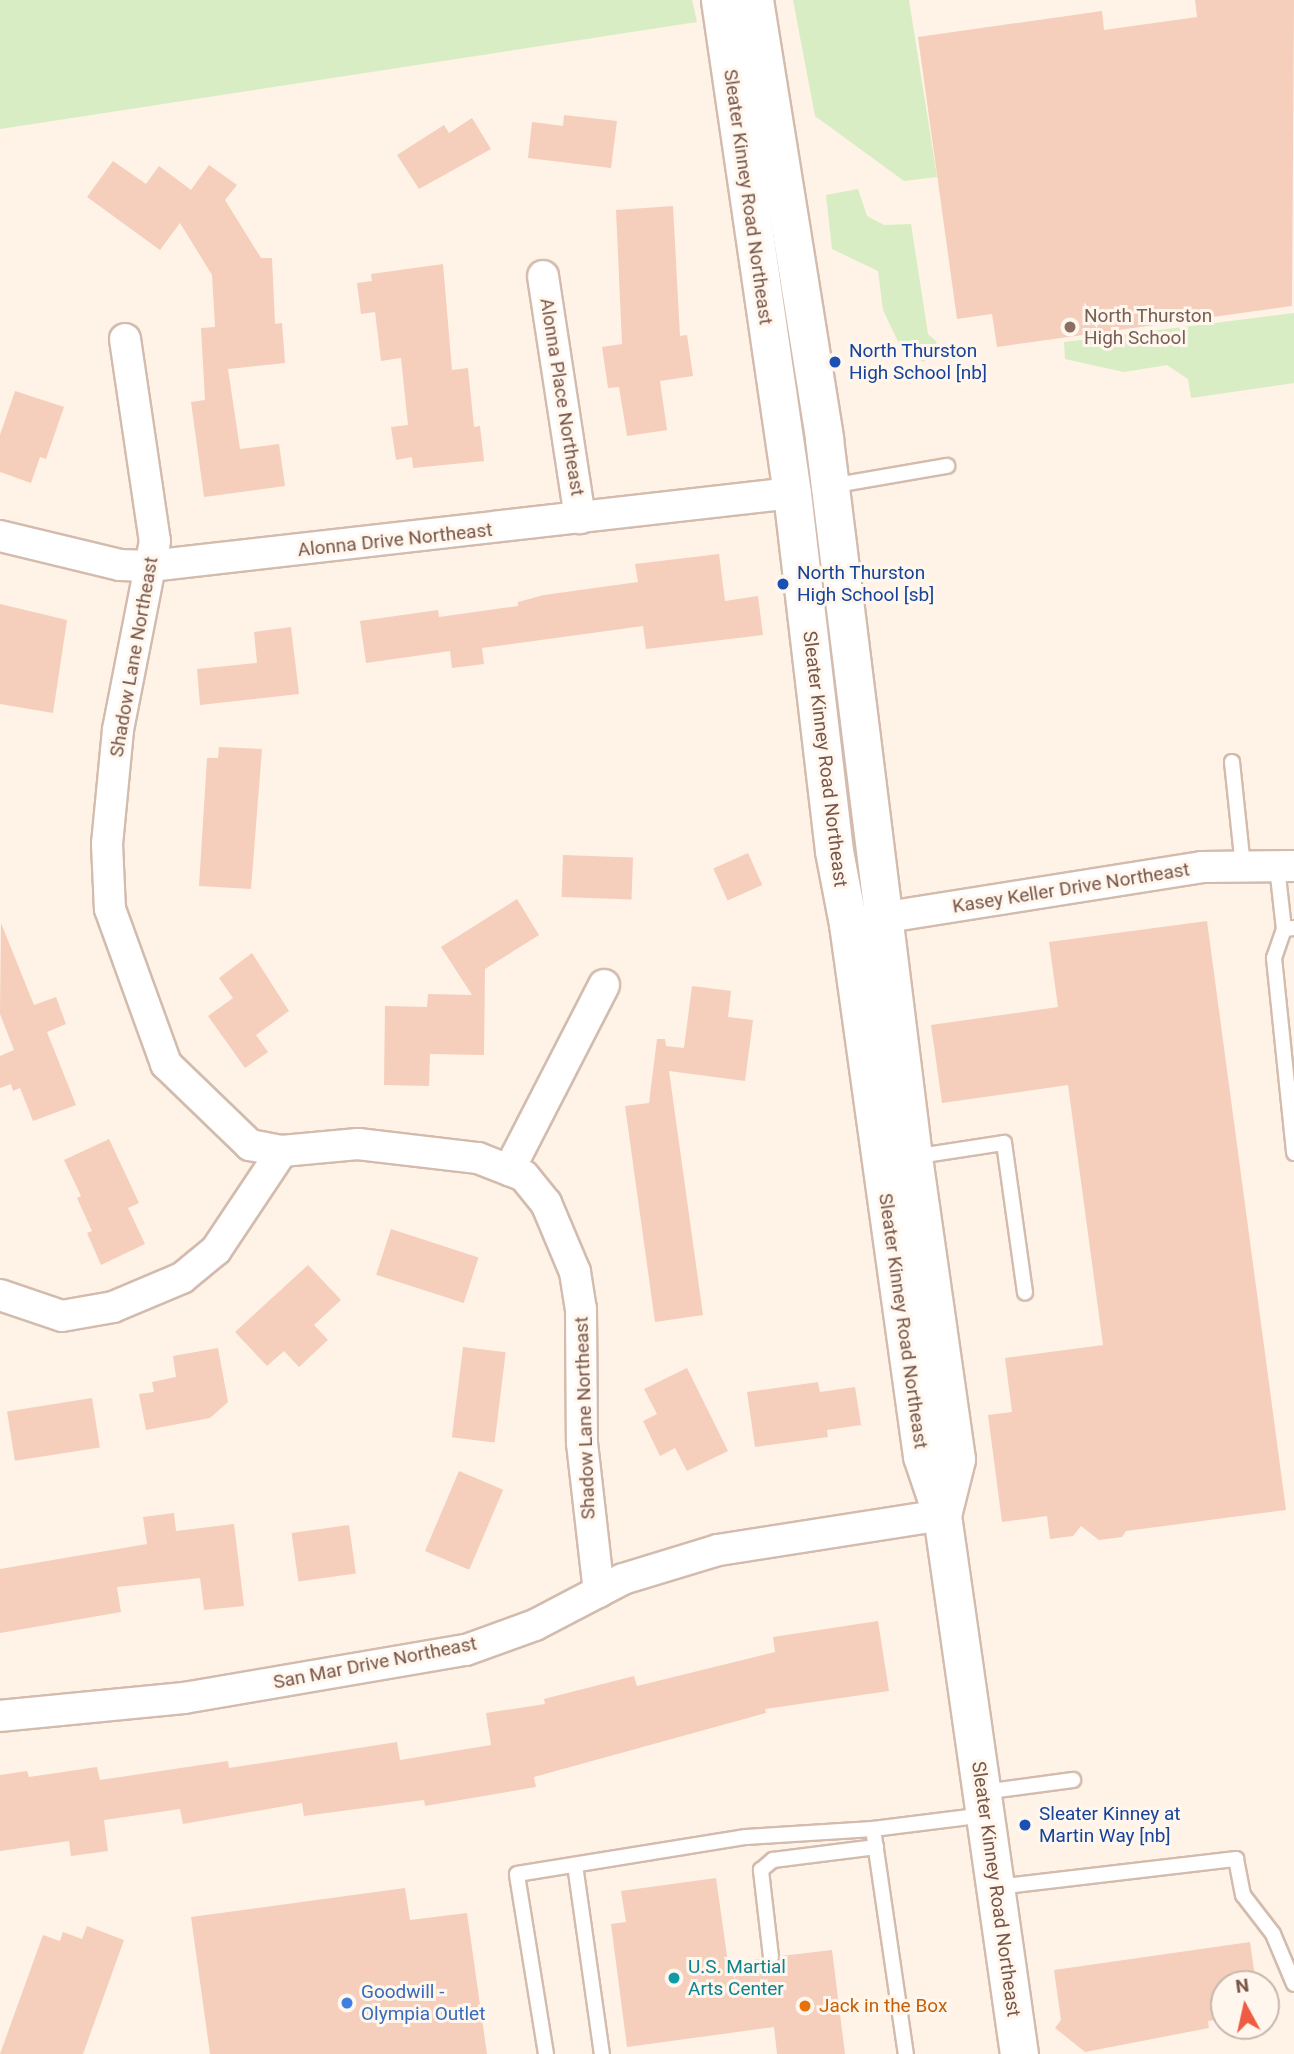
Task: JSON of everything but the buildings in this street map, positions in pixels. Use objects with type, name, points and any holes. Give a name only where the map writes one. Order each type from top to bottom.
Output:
[{"type":"street","name":"Sleater Kinney Road Northeast","points":[[720,0],[811,489],[885,917],[896,1159],[922,1456],[942,1516],[1019,2054]]},
{"type":"street","name":"Sleater Kinney Road Northeast","points":[[754,0],[811,489],[834,851],[896,1159]]},
{"type":"street","name":"Alonna Place Northeast","points":[[543,276],[580,519]]},
{"type":"street","name":"Shadow Lane Northeast","points":[[125,339],[152,494],[155,541],[118,730],[107,844],[110,909],[166,1063],[250,1145],[282,1151],[358,1144],[478,1158],[524,1176],[546,1203],[575,1272],[585,1356],[583,1457],[599,1592]]},
{"type":"street","name":"Alonna Drive Northeast","points":[[0,536],[120,565],[150,566],[580,519],[811,489]]},
{"type":"street","name":"Kasey Keller Drive Northeast","points":[[848,924],[1202,867],[1286,866]]},
{"type":"street","points":[[509,1170],[604,985]]},
{"type":"street","points":[[0,1295],[62,1316],[113,1307],[182,1278],[216,1250],[282,1151]]},
{"type":"street","name":"San Mar Drive Northeast","points":[[0,1716],[184,1698],[466,1650],[536,1625],[623,1579],[718,1550],[942,1516]]},
{"type":"lane","points":[[811,489],[947,466]]},
{"type":"lane","points":[[1233,762],[1242,867]]},
{"type":"lane","points":[[1286,866],[1289,929],[1274,958],[1294,1153]]},
{"type":"lane","points":[[896,1159],[1004,1143],[1025,1293]]},
{"type":"lane","points":[[545,2054],[517,1874],[746,1837],[873,1829],[1073,1780]]},
{"type":"lane","points":[[873,1829],[906,2054]]},
{"type":"lane","points":[[771,1957],[761,1870],[773,1860],[876,1847]]},
{"type":"lane","points":[[997,1886],[1236,1859],[1243,1895],[1273,1934],[1291,1965],[1294,1984]]},
{"type":"lane","points":[[575,1865],[602,2054]]},
{"type":"green space","points":[[0,0],[692,0],[697,22],[0,129]]},
{"type":"green space","points":[[793,0],[909,0],[937,177],[904,181],[815,116]]},
{"type":"green space","points":[[858,189],[867,216],[884,225],[911,224],[928,334],[937,342],[924,362],[902,350],[883,310],[878,271],[832,249],[826,195]]},
{"type":"green space","points":[[1294,313],[1294,383],[1191,398],[1188,379],[1167,365],[1124,372],[1065,359],[1064,342]]},
{"type":"place","name":"North Thurston High School","points":[[1070,327]]},
{"type":"place","name":"North Thurston High School [nb]","points":[[835,362]]},
{"type":"place","name":"North Thurston High School [sb]","points":[[783,584]]},
{"type":"place","name":"Sleater Kinney at Martin Way [nb]","points":[[1025,1825]]},
{"type":"place","name":"U.S. Martial Arts Center","points":[[674,1978]]},
{"type":"place","name":"Goodwill - Olympia Outlet","points":[[347,2003]]},
{"type":"place","name":"Jack in the Box","points":[[805,2006]]}]
